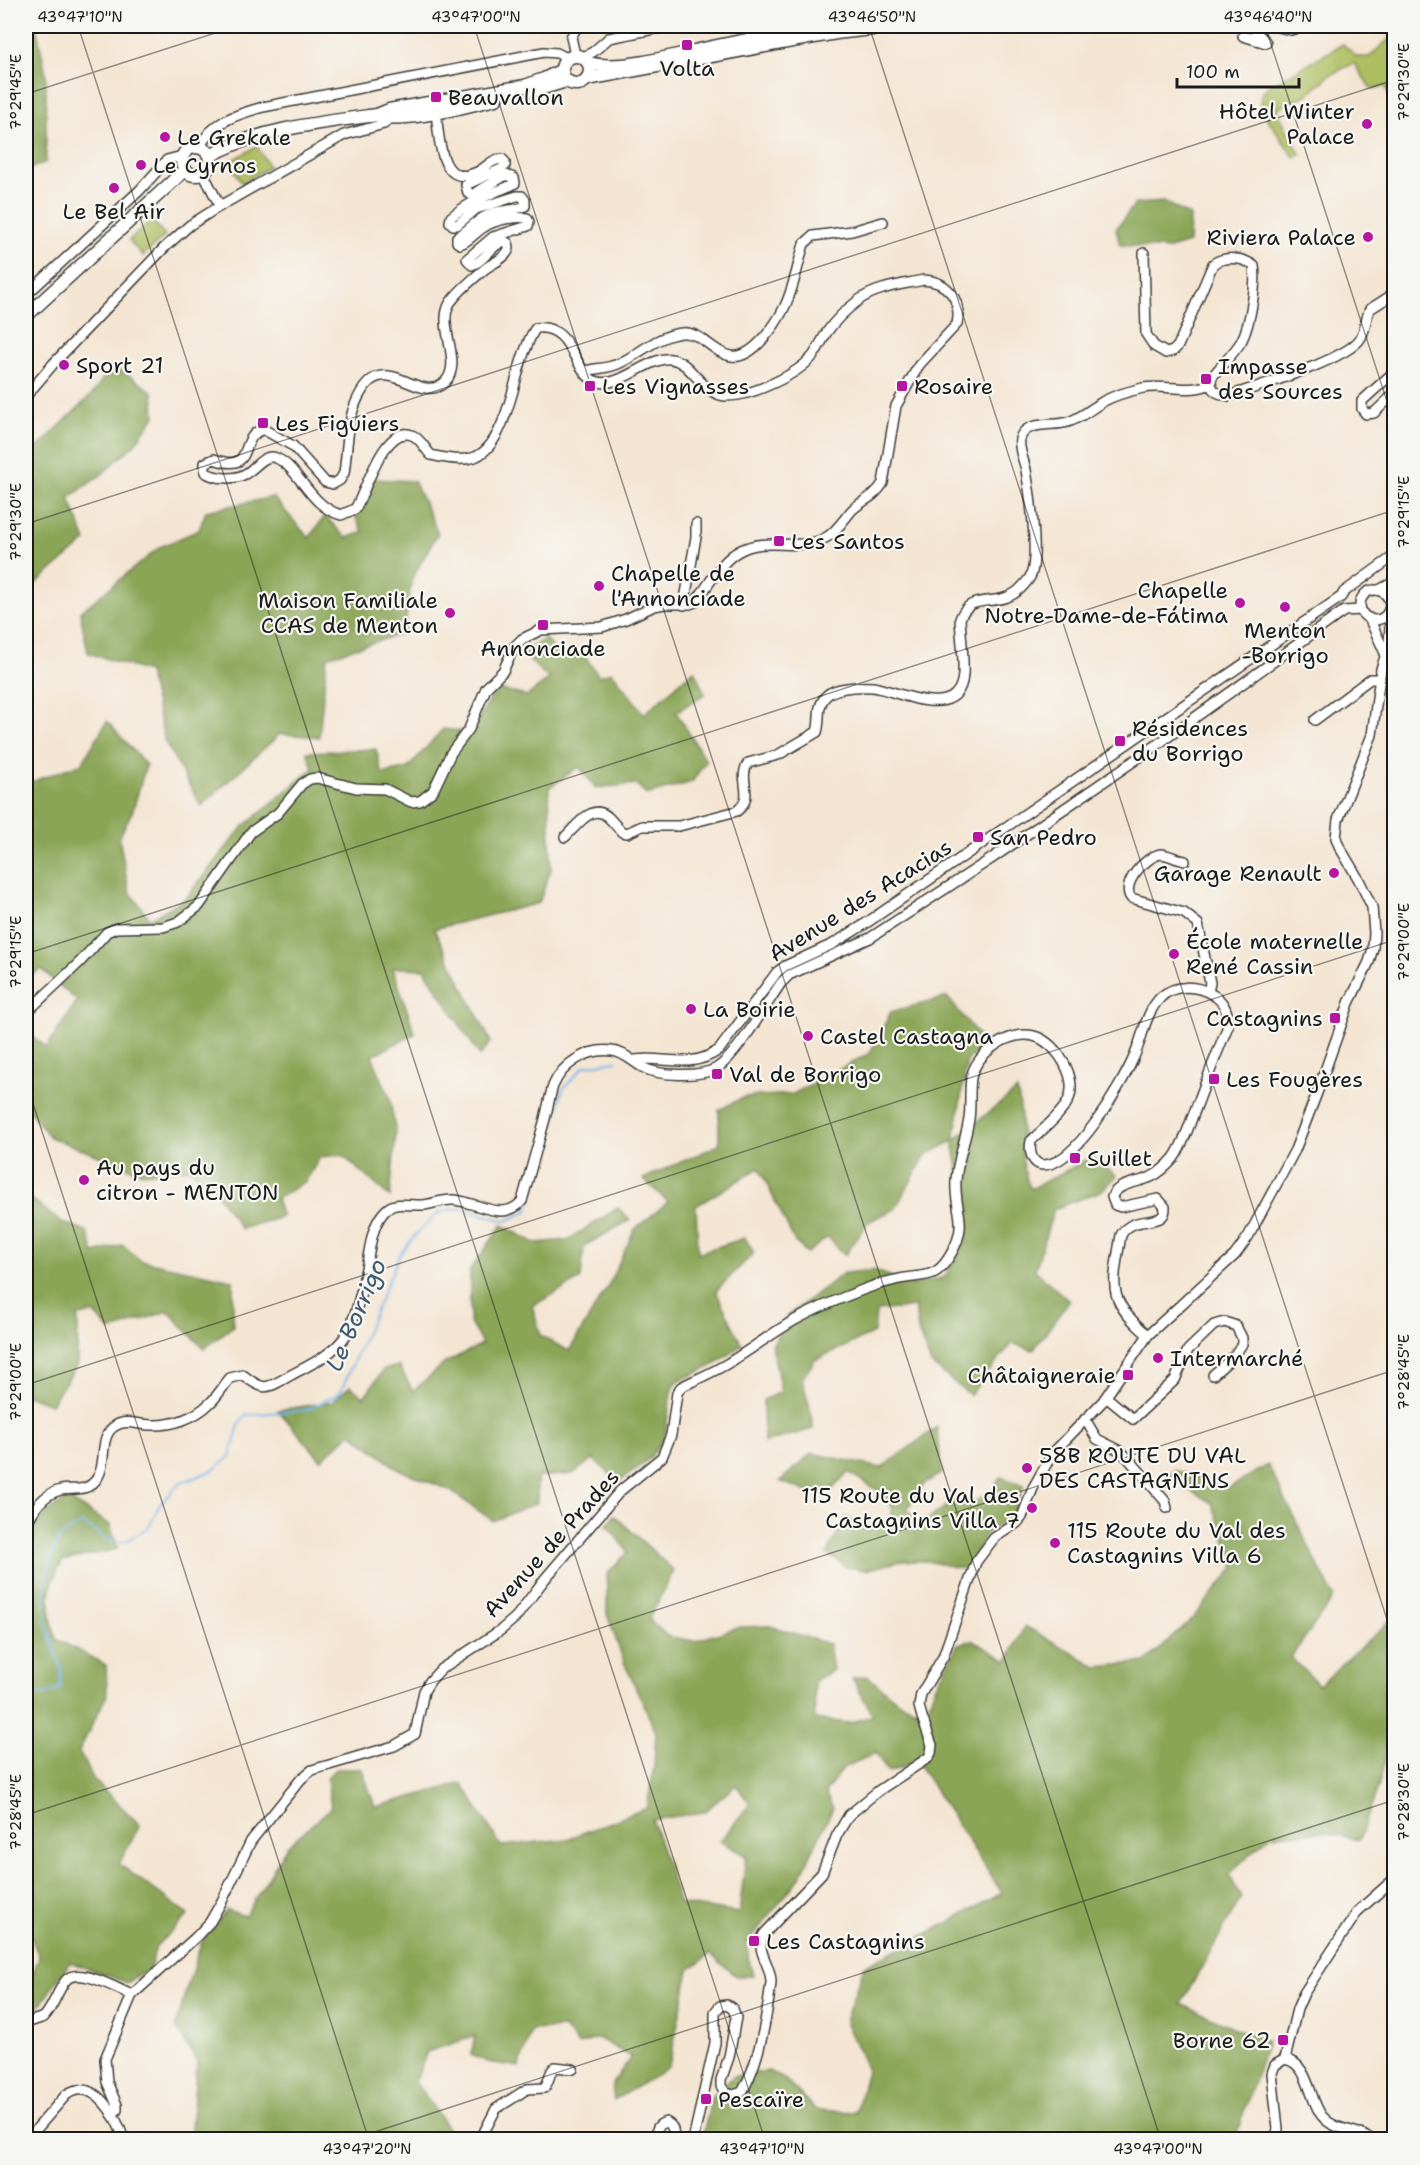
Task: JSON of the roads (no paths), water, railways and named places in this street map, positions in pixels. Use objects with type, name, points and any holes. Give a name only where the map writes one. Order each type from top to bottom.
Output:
[{"type":"main road","points":[[564,75],[564,61],[579,58],[607,67],[759,37],[830,26]]},
{"type":"main road","points":[[564,75],[575,84],[587,79],[836,33],[898,26]]},
{"type":"main road","points":[[579,58],[591,71],[587,79]]},
{"type":"main road","points":[[210,156],[225,147],[280,131],[383,116],[436,112],[529,92],[564,75]]},
{"type":"main road","points":[[383,116],[389,110],[525,86],[564,75]]},
{"type":"main road","points":[[191,147],[200,147],[210,156],[210,164],[203,173],[195,175],[185,170],[182,164],[182,156],[191,147]]},
{"type":"main road","points":[[26,316],[185,170]]},
{"type":"street","points":[[579,58],[571,37],[577,27],[582,26]]},
{"type":"street","points":[[200,147],[209,132],[217,125],[238,114],[263,107],[544,52],[579,58],[593,52],[609,38],[669,26]]},
{"type":"street","points":[[1233,27],[1245,26]]},
{"type":"street","points":[[1243,36],[1266,43],[1251,26]]},
{"type":"street","points":[[1274,26],[1291,30],[1307,26]]},
{"type":"street","points":[[26,1013],[67,975],[107,932],[116,928],[163,927],[178,922],[190,914],[199,906],[251,832],[278,813],[302,784],[310,779],[317,778],[356,788],[385,789],[411,802],[426,797],[433,791],[451,753],[469,729],[486,688],[503,671],[514,647],[522,639],[542,630],[602,627],[654,606],[684,605],[695,602],[724,564],[740,550],[766,543],[790,546],[815,543],[831,534],[855,508],[873,497],[883,483],[896,406],[919,365],[957,324],[958,307],[951,291],[942,284],[923,280],[871,292],[842,314],[828,330],[814,355],[804,364],[776,382],[727,396],[714,393],[680,362],[672,359],[655,362],[620,379],[598,382],[589,377],[565,341],[550,329],[537,328],[531,334],[516,377],[503,426],[478,456],[438,457],[431,455],[414,435],[398,436],[378,458],[355,509],[341,515],[329,512],[278,458],[271,457],[262,460],[244,475],[210,476],[205,472],[205,463],[210,460],[230,465],[237,462],[242,458],[256,431],[263,429],[292,446],[326,482],[333,484],[340,480],[344,473],[350,421],[367,383],[374,377],[386,375],[422,387],[432,387],[446,381],[452,361],[446,326],[447,310],[459,292],[486,268],[507,254],[508,243],[499,242],[472,265],[467,259],[493,237],[524,229],[529,222],[527,218],[521,217],[495,222],[485,226],[466,242],[460,244],[458,242],[457,237],[486,216],[519,209],[525,206],[525,200],[522,196],[517,196],[484,206],[468,214],[457,225],[453,225],[450,222],[451,218],[458,212],[493,192],[515,183],[514,178],[506,176],[472,195],[468,193],[466,185],[501,169],[505,166],[505,162],[502,159],[496,159],[479,171],[467,175],[452,172],[440,148],[436,112]]},
{"type":"street","points":[[26,396],[54,363],[164,248],[190,225],[344,135],[384,124],[383,116]]},
{"type":"street","points":[[26,295],[139,191],[167,160],[182,156]]},
{"type":"street","points":[[203,173],[220,206]]},
{"type":"street","points":[[585,371],[609,368],[670,335],[683,333],[692,334],[722,353],[732,356],[741,356],[750,352],[758,346],[785,306],[804,244],[808,239],[813,236],[852,231],[883,222]]},
{"type":"street","points":[[1144,253],[1146,334],[1154,346],[1166,352],[1173,351],[1178,346],[1213,264],[1225,259],[1248,261],[1254,266],[1256,277],[1246,330],[1241,342],[1212,377],[1210,384]]},
{"type":"street","points":[[1210,384],[1219,394],[1229,396],[1297,373],[1353,347],[1364,332],[1370,309],[1389,297],[1395,290]]},
{"type":"street","points":[[1395,372],[1366,396],[1362,401],[1362,409],[1366,414],[1374,413],[1395,394]]},
{"type":"street","points":[[565,837],[596,811],[601,812],[622,832],[627,833],[642,826],[679,826],[737,811],[744,806],[746,798],[745,769],[748,763],[778,755],[817,732],[820,705],[830,693],[845,688],[872,687],[928,702],[948,699],[960,687],[963,676],[960,619],[962,611],[968,605],[976,602],[1011,597],[1029,580],[1032,573],[1033,536],[1026,472],[1020,450],[1020,441],[1024,432],[1029,427],[1069,422],[1113,396],[1144,388],[1193,389],[1210,384]]},
{"type":"street","points":[[684,605],[696,537],[696,524]]},
{"type":"street","name":"Avenue des Acacias","points":[[635,1060],[692,1062],[708,1058],[719,1050],[777,972],[785,966],[833,944],[862,926],[1341,597],[1344,592],[1395,556]]},
{"type":"street","points":[[1372,573],[1374,590]]},
{"type":"street","points":[[1341,597],[1362,597],[1395,582]]},
{"type":"street","points":[[693,2139],[715,2043],[715,2012],[720,2006],[727,2005],[733,2009],[735,2017],[729,2057],[721,2080],[721,2086],[726,2093],[734,2095],[742,2092],[748,2081],[761,2035],[771,1980],[760,1950],[760,1941],[822,1873],[840,1829],[849,1815],[878,1791],[928,1758],[931,1753],[932,1745],[919,1706],[921,1694],[943,1657],[976,1562],[994,1538],[1017,1523],[1022,1517],[1033,1488],[1052,1454],[1106,1396],[1148,1335],[1222,1268],[1248,1237],[1295,1150],[1349,1003],[1369,962],[1373,948],[1372,908],[1339,846],[1336,831],[1338,820],[1370,741],[1380,674],[1390,654],[1391,605],[1388,597],[1374,590]]},
{"type":"street","points":[[1362,597],[1361,609],[1369,618],[1390,654]]},
{"type":"street","points":[[1369,618],[1382,618],[1391,605]]},
{"type":"street","name":"Avenue des Acacias","points":[[635,1060],[645,1069],[681,1075],[695,1075],[714,1070],[729,1059],[781,983],[789,975],[880,932],[991,860],[1344,611],[1361,609]]},
{"type":"street","points":[[1315,720],[1380,674]]},
{"type":"street","points":[[1148,1335],[1127,1317],[1120,1306],[1113,1284],[1121,1235],[1125,1228],[1138,1222],[1156,1220],[1165,1213],[1165,1207],[1158,1199],[1121,1207],[1115,1205],[1112,1197],[1113,1191],[1158,1173],[1174,1158],[1180,1148],[1227,1026],[1228,1017],[1225,1008],[1216,996],[1208,992],[1210,982],[1198,924],[1184,913],[1131,898],[1128,893],[1132,878],[1154,856],[1163,854],[1185,861]]},
{"type":"street","name":"Avenue de Prades","points":[[112,2114],[117,2110],[117,2105],[107,2082],[105,2058],[132,1995],[210,1922],[251,1841],[312,1770],[394,1746],[415,1734],[424,1691],[430,1681],[441,1670],[501,1630],[516,1617],[544,1580],[620,1491],[662,1456],[668,1446],[677,1393],[681,1387],[730,1362],[795,1320],[831,1303],[896,1279],[929,1276],[938,1272],[953,1251],[960,1233],[961,1219],[956,1181],[969,1118],[971,1078],[980,1058],[1009,1038],[1028,1035],[1046,1041],[1056,1050],[1064,1062],[1071,1093],[1068,1102],[1031,1141],[1030,1148],[1030,1154],[1035,1162],[1042,1165],[1052,1163],[1071,1152],[1090,1129],[1133,1059],[1146,1021],[1163,995],[1181,987],[1208,992]]},
{"type":"street","points":[[26,1524],[35,1506],[51,1493],[86,1488],[94,1483],[103,1464],[106,1437],[112,1427],[126,1423],[152,1425],[177,1422],[191,1417],[212,1402],[230,1378],[243,1375],[258,1387],[268,1388],[312,1364],[339,1344],[347,1333],[365,1274],[371,1239],[388,1208],[452,1200],[505,1212],[516,1208],[522,1201],[554,1085],[565,1068],[576,1059],[592,1052],[612,1051],[635,1060]]},
{"type":"street","points":[[1106,1396],[1134,1419],[1175,1380],[1192,1344],[1214,1325],[1230,1323],[1240,1332],[1242,1344],[1234,1356],[1213,1375]]},
{"type":"street","points":[[1085,1419],[1097,1439],[1119,1450],[1128,1458],[1165,1501],[1167,1508]]},
{"type":"street","points":[[1285,2059],[1297,2009],[1308,1986],[1358,1911],[1395,1879]]},
{"type":"street","points":[[26,2023],[44,2017],[67,1979],[74,1975],[94,1979],[132,1995]]},
{"type":"street","points":[[1275,2139],[1278,2129],[1272,2073],[1275,2065],[1285,2059],[1294,2061],[1300,2068],[1317,2107],[1330,2124],[1362,2133],[1372,2139]]},
{"type":"street","points":[[480,2139],[496,2109],[501,2105],[527,2090],[544,2088],[551,2070],[555,2067],[573,2069]]},
{"type":"street","points":[[27,2139],[72,2090],[87,2090],[94,2094],[112,2114],[124,2139]]},
{"type":"street","points":[[657,2139],[656,2129],[660,2124],[666,2122],[671,2124],[674,2131],[673,2139]]},
{"type":"waterway","name":"Le Borrigo","points":[[26,1691],[45,1695],[60,1688],[61,1668],[47,1628],[44,1590],[52,1553],[60,1537],[82,1523],[106,1539],[125,1542],[149,1527],[160,1504],[179,1484],[213,1470],[230,1457],[240,1422],[246,1415],[307,1410],[340,1393],[400,1254],[418,1232],[438,1213],[458,1208],[506,1221],[527,1211],[563,1089],[584,1066],[617,1061]]},
{"type":"place","name":"Volta","points":[[687,45]]},
{"type":"place","name":"Beauvallon","points":[[436,97]]},
{"type":"place","name":"Hôtel Winter Palace","points":[[1367,124]]},
{"type":"place","name":"Le Grekale","points":[[165,137]]},
{"type":"place","name":"Le Cyrnos","points":[[141,165]]},
{"type":"place","name":"Le Bel Air","points":[[114,188]]},
{"type":"place","name":"Riviera Palace","points":[[1368,237]]},
{"type":"place","name":"Sport 21","points":[[64,365]]},
{"type":"place","name":"Impasse des Sources","points":[[1206,379]]},
{"type":"place","name":"Les Vignasses","points":[[590,386]]},
{"type":"place","name":"Rosaire","points":[[902,386]]},
{"type":"place","name":"Les Figuiers","points":[[263,423]]},
{"type":"place","name":"Les Santos","points":[[779,541]]},
{"type":"place","name":"Chapelle de l'Annonciade","points":[[599,586]]},
{"type":"place","name":"Chapelle Notre-Dame-de-Fátima","points":[[1240,603]]},
{"type":"place","name":"Menton -Borrigo","points":[[1285,607]]},
{"type":"place","name":"Maison Familiale CCAS de Menton","points":[[450,613]]},
{"type":"place","name":"Annonciade","points":[[543,625]]},
{"type":"place","name":"Résidences du Borrigo","points":[[1120,741]]},
{"type":"place","name":"San Pedro","points":[[978,837]]},
{"type":"place","name":"Garage Renault","points":[[1334,873]]},
{"type":"place","name":"École maternelle René Cassin","points":[[1174,954]]},
{"type":"place","name":"La Boirie","points":[[691,1009]]},
{"type":"place","name":"Castagnins","points":[[1335,1018]]},
{"type":"place","name":"Castel Castagna","points":[[808,1036]]},
{"type":"place","name":"Val de Borrigo","points":[[717,1074]]},
{"type":"place","name":"Les Fougères","points":[[1214,1079]]},
{"type":"place","name":"Suillet","points":[[1075,1158]]},
{"type":"place","name":"Au pays du citron - MENTON","points":[[84,1180]]},
{"type":"place","name":"Intermarché","points":[[1158,1358]]},
{"type":"place","name":"Châtaigneraie","points":[[1128,1375]]},
{"type":"place","name":"58B ROUTE DU VAL DES CASTAGNINS","points":[[1027,1468]]},
{"type":"place","name":"115 Route du Val des Castagnins Villa 7","points":[[1032,1508]]},
{"type":"place","name":"115 Route du Val des Castagnins Villa 6","points":[[1055,1543]]},
{"type":"place","name":"Les Castagnins","points":[[754,1941]]},
{"type":"place","name":"Borne 62","points":[[1283,2040]]},
{"type":"place","name":"Pescaïre","points":[[706,2099]]}]
